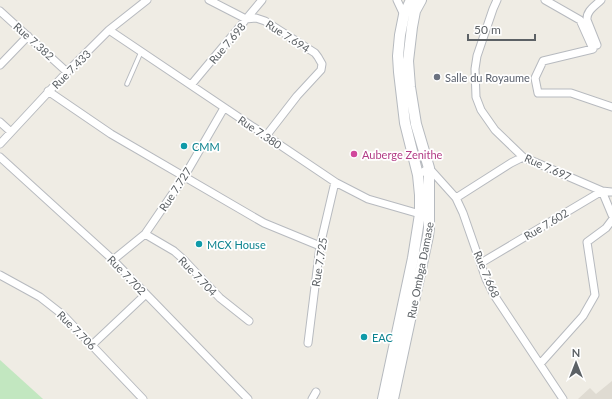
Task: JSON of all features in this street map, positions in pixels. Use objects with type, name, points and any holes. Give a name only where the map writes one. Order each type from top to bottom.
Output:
[{"type":"main road","name":"Rue Ombga Damase","points":[[383,399],[413,258],[420,214],[418,175],[405,123],[398,56],[404,15],[411,0]]},
{"type":"main road","name":"Rue Ombga Damase","points":[[393,399],[428,236],[430,219],[429,168],[416,124],[410,87],[408,61],[415,12],[421,0]]},
{"type":"street","name":"Rue 7.433","points":[[0,144],[67,72],[109,30],[147,0]]},
{"type":"street","name":"Rue 7.694","points":[[209,0],[246,19],[256,18],[265,21],[315,53],[322,64],[321,70],[297,96],[266,136]]},
{"type":"street","name":"Rue 7.698","points":[[191,85],[262,0]]},
{"type":"street","points":[[397,0],[404,15]]},
{"type":"street","name":"Rue 7.697","points":[[497,0],[475,69],[476,97],[481,110],[495,130],[523,157],[602,191]]},
{"type":"street","points":[[545,0],[580,20],[593,49],[543,61],[535,78],[538,92],[571,93],[612,106]]},
{"type":"street","points":[[597,46],[586,16],[588,12],[601,0]]},
{"type":"street","name":"Rue 7.382","points":[[0,11],[67,72]]},
{"type":"street","name":"Rue 7.380","points":[[109,30],[335,182],[368,199],[420,214]]},
{"type":"street","points":[[0,65],[28,36]]},
{"type":"street","points":[[48,92],[111,134],[264,223],[320,246]]},
{"type":"street","name":"Rue 7.727","points":[[113,260],[144,234],[184,177],[224,108]]},
{"type":"street","points":[[0,122],[11,132]]},
{"type":"street","name":"Rue 7.702","points":[[0,157],[113,260],[248,399]]},
{"type":"street","points":[[456,198],[523,157]]},
{"type":"street","points":[[418,175],[429,168]]},
{"type":"street","name":"Rue 7.668","points":[[429,168],[456,198],[486,279],[494,295],[562,399]]},
{"type":"street","name":"Rue 7.725","points":[[308,342],[320,246],[335,182]]},
{"type":"street","points":[[612,192],[602,191],[612,215]]},
{"type":"street","name":"Rue 7.602","points":[[481,263],[602,191]]},
{"type":"street","points":[[540,364],[583,316],[595,295],[587,242],[606,228],[612,220]]},
{"type":"street","name":"Rue 7.704","points":[[144,234],[174,251],[220,298],[249,321]]},
{"type":"street","name":"Rue 7.706","points":[[1,277],[40,297],[63,314],[143,399]]},
{"type":"street","points":[[92,345],[146,294]]},
{"type":"street","points":[[312,399],[316,392]]},
{"type":"lane","points":[[127,84],[141,52]]},
{"type":"shaded area","points":[[612,381],[612,399],[578,399],[590,388],[596,394]]},
{"type":"green space","points":[[0,360],[43,399],[0,399]]},
{"type":"place","name":"Salle du Royaume","points":[[437,77]]},
{"type":"place","name":"CMM","points":[[184,146]]},
{"type":"place","name":"Auberge Zenithe","points":[[354,154]]},
{"type":"place","name":"MCX House","points":[[199,244]]},
{"type":"place","name":"EAC","points":[[364,337]]}]
